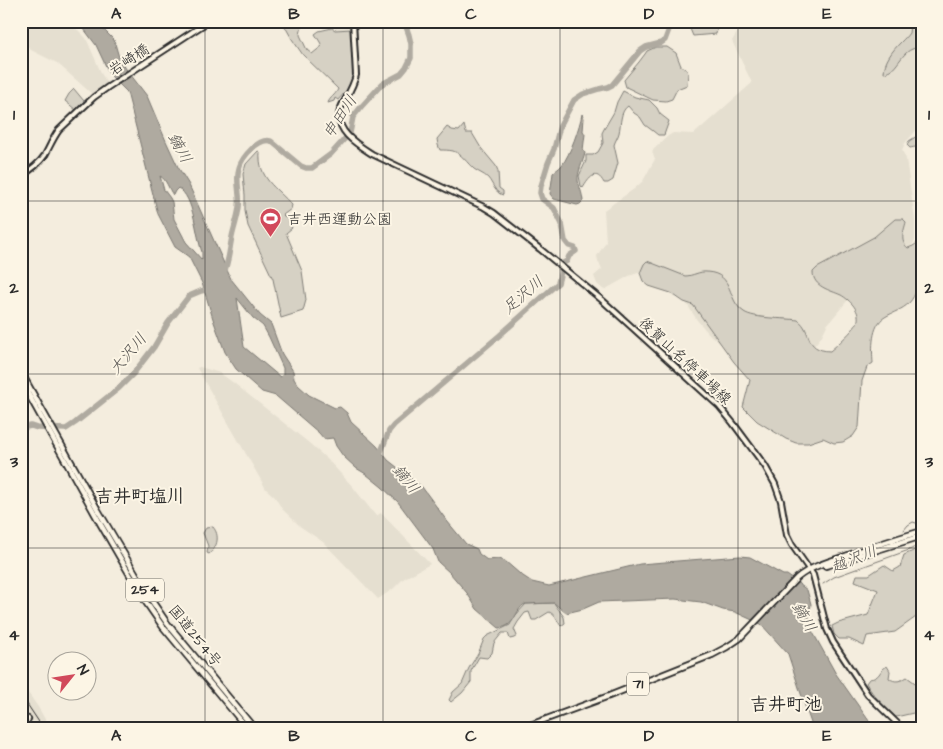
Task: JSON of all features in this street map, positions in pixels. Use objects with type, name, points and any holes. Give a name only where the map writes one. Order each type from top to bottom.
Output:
[{"type":"main road","name":"岩崎橋","points":[[21,176],[37,165],[46,153],[54,136],[64,124],[94,97],[209,21]]},
{"type":"main road","name":"後賀山名停車場線","points":[[353,21],[356,75],[354,84],[340,110],[339,119],[342,128],[360,147],[372,154],[494,213],[602,300],[712,398],[733,423],[770,475],[778,492],[784,524],[789,538],[810,570],[816,584],[827,629],[833,642],[868,695],[902,728]]},
{"type":"main road","name":"国道254号","points":[[21,372],[45,419]]},
{"type":"main road","name":"国道254号","points":[[21,381],[150,598],[167,623],[254,728]]},
{"type":"main road","name":"国道254号","points":[[56,438],[146,601],[163,627],[247,728]]},
{"type":"main road","name":"71","points":[[522,728],[609,696],[712,654],[734,643],[804,573],[819,565],[922,530]]},
{"type":"main road","name":"71","points":[[810,570],[922,536]]},
{"type":"main road","points":[[213,694],[221,696]]},
{"type":"main road","points":[[21,728],[28,719]]},
{"type":"shaded area","points":[[21,21],[67,21],[68,24],[86,38],[102,75],[108,84],[92,94],[57,63],[31,50],[21,40]]},
{"type":"shaded area","points":[[282,21],[306,21],[302,25],[300,35],[307,50],[312,54],[322,46],[315,34],[319,31],[332,28],[335,30],[352,29],[354,62],[352,81],[338,100],[335,98],[334,101],[328,103],[338,89],[303,55]]},
{"type":"shaded area","points":[[335,21],[351,21],[352,29],[335,30]]},
{"type":"shaded area","points":[[689,21],[709,21],[717,30],[716,34],[693,36],[688,24]]},
{"type":"shaded area","points":[[744,21],[922,21],[922,124],[905,143],[902,150],[906,159],[915,220],[915,241],[912,245],[891,256],[852,295],[827,325],[821,337],[809,352],[726,348],[710,335],[697,320],[681,295],[652,276],[638,273],[604,290],[597,284],[594,276],[602,269],[597,256],[606,242],[604,210],[643,181],[655,159],[652,151],[673,133],[694,134],[752,83],[732,41]]},
{"type":"shaded area","points":[[908,21],[922,21],[922,48],[909,50],[889,72],[884,73],[890,56],[909,33]]},
{"type":"shaded area","points":[[656,47],[667,47],[676,53],[681,66],[687,70],[688,74],[687,85],[677,89],[672,99],[666,101],[653,100],[626,87],[624,80],[647,51]]},
{"type":"shaded area","points":[[74,89],[84,101],[76,110],[65,101]]},
{"type":"shaded area","points":[[623,91],[635,97],[649,100],[657,108],[660,114],[669,121],[664,135],[658,135],[645,125],[640,117],[628,106],[622,114],[619,133],[614,145],[618,163],[613,180],[604,183],[601,178],[595,175],[590,178],[583,188],[579,176],[586,161],[586,155],[593,155],[598,152],[603,143],[602,133]]},
{"type":"shaded area","points":[[464,125],[466,133],[472,133],[481,148],[496,166],[499,188],[503,191],[503,195],[496,190],[485,175],[474,169],[459,154],[453,151],[440,150],[437,139],[447,127],[459,131]]},
{"type":"shaded area","points":[[922,133],[922,149],[918,147],[910,148],[907,145],[909,141]]},
{"type":"shaded area","name":"吉井西運動公園","points":[[258,151],[260,152],[260,161],[265,176],[292,205],[291,209],[283,215],[289,221],[292,228],[286,233],[302,271],[306,300],[303,311],[281,318],[273,279],[248,226],[245,211],[243,174],[246,164]]},
{"type":"shaded area","points":[[895,219],[903,219],[906,222],[903,239],[908,248],[922,240],[922,265],[919,281],[914,297],[909,303],[885,317],[877,326],[873,338],[873,363],[867,367],[862,381],[859,427],[853,436],[843,442],[834,443],[823,438],[808,443],[796,443],[757,421],[743,407],[750,380],[734,362],[693,305],[684,302],[671,293],[649,286],[643,281],[640,273],[647,261],[685,276],[704,272],[716,274],[726,282],[738,307],[744,312],[762,317],[798,320],[806,329],[812,344],[821,350],[830,351],[856,326],[858,315],[851,303],[844,297],[819,285],[813,272],[874,237]]},
{"type":"shaded area","points":[[200,367],[220,373],[309,443],[353,487],[376,516],[381,513],[430,564],[403,579],[393,589],[378,599],[323,542],[301,527],[282,509],[275,497],[266,489],[197,368]]},
{"type":"shaded area","points":[[213,527],[217,534],[217,541],[209,554],[207,553],[208,546],[203,533],[206,528]]},
{"type":"shaded area","points":[[922,547],[922,610],[916,617],[895,632],[867,636],[864,646],[849,639],[839,639],[834,634],[832,626],[868,615],[878,590],[855,581],[857,575],[869,575],[884,565],[893,571],[900,567],[904,555]]},
{"type":"shaded area","points":[[554,603],[564,617],[565,623],[561,626],[549,612],[536,620],[532,620],[529,612],[525,613],[514,629],[517,636],[510,639],[508,633],[502,633],[494,643],[492,653],[487,658],[479,657],[471,671],[471,682],[451,702],[449,700],[453,692],[462,684],[487,636],[510,625],[514,617],[526,604]]},
{"type":"shaded area","points":[[887,666],[890,671],[889,678],[891,680],[898,681],[907,677],[922,688],[922,711],[896,717],[872,692],[866,683],[869,679],[878,676]]},
{"type":"shaded area","points":[[21,683],[50,728],[35,728],[21,706]]},
{"type":"water","name":"鏑川","points":[[74,21],[95,21],[114,40],[120,61],[147,96],[166,141],[189,185],[231,279],[260,315],[271,324],[282,354],[293,371],[294,379],[298,385],[309,395],[335,408],[340,407],[347,413],[351,422],[377,446],[388,460],[422,487],[466,544],[477,549],[479,554],[487,560],[499,559],[505,561],[532,582],[549,586],[640,564],[740,556],[750,557],[783,575],[787,575],[807,590],[811,604],[809,618],[811,629],[836,674],[874,728],[810,728],[811,723],[788,654],[761,624],[735,612],[701,602],[675,599],[599,602],[583,609],[566,613],[554,603],[525,604],[509,624],[499,628],[477,609],[467,593],[438,562],[433,549],[398,502],[343,456],[333,438],[324,439],[276,396],[262,392],[236,369],[225,352],[202,283],[189,257],[175,247],[158,214],[127,92],[110,75],[96,45],[81,25]],"holes":[[[160,176],[166,182],[173,195],[178,188],[188,199],[194,217],[202,260],[186,242],[174,219],[172,202],[164,190]],[[237,298],[253,318],[263,326],[269,337],[283,368],[283,375],[280,377],[244,347]]]},
{"type":"water","points":[[582,114],[584,118],[583,131],[585,134],[583,150],[585,153],[578,181],[583,201],[577,205],[554,199],[550,194],[553,173],[561,166],[568,154],[577,133]]},
{"type":"waterway","name":"申田川","points":[[223,275],[228,261],[238,211],[238,173],[244,159],[256,145],[266,141],[271,141],[306,168],[312,168],[331,154],[350,133],[353,117],[361,107],[382,84],[401,74],[406,68],[411,58],[411,44],[404,21]]},
{"type":"waterway","name":"足沢川","points":[[379,457],[389,431],[394,425],[558,283],[563,263],[576,251],[575,248],[569,246],[565,241],[562,224],[554,208],[542,199],[540,193],[560,126],[574,100],[583,94],[612,85],[640,51],[665,40],[672,21]]},
{"type":"waterway","name":"大沢川","points":[[21,428],[31,426],[66,429],[75,423],[119,388],[133,374],[189,296],[210,289]]},
{"type":"waterway","name":"越沢川","points":[[904,530],[913,522],[922,525]]},
{"type":"waterway","name":"越沢川","points":[[823,584],[834,577],[922,544]]},
{"type":"railway","points":[[21,695],[43,728]]},
{"type":"place","name":"吉井西運動公園","points":[[271,238]]},
{"type":"district","name":"吉井町塩川","points":[[140,496]]},
{"type":"district","name":"吉井町池","points":[[786,704]]}]
